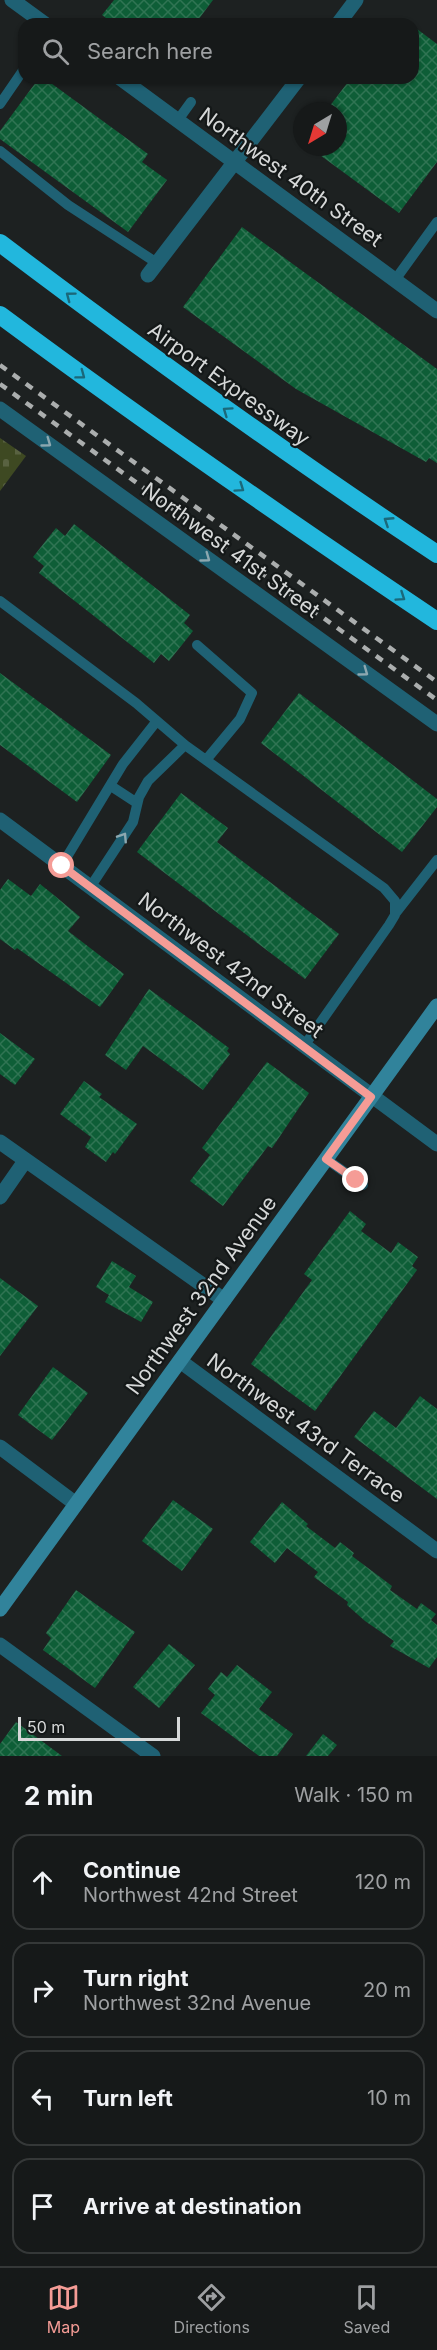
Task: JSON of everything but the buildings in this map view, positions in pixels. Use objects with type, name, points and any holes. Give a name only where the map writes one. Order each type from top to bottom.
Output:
[{"type":"highway","name":"Airport Expressway","points":[[0,243],[178,377],[305,466],[437,554]]},
{"type":"highway","points":[[0,315],[264,505],[437,621]]},
{"type":"main road","name":"Northwest 32nd Avenue","points":[[0,1609],[437,1006]]},
{"type":"street","points":[[12,0],[37,18]]},
{"type":"street","points":[[342,18],[356,0]]},
{"type":"street","name":"Northwest 40th Street","points":[[128,84],[437,311]]},
{"type":"street","points":[[152,269],[294,84]]},
{"type":"street","name":"Northwest 41st Street","points":[[0,409],[437,724]]},
{"type":"street","name":"Northwest 42nd Street","points":[[0,820],[437,1144]]},
{"type":"street","points":[[0,1142],[224,1300]]},
{"type":"street","points":[[0,1197],[25,1161]]},
{"type":"street","name":"Northwest 43rd Terrace","points":[[180,1361],[437,1551]]},
{"type":"street","points":[[0,1448],[76,1504]]},
{"type":"street","points":[[0,1646],[153,1756]]},
{"type":"lane","points":[[0,104],[18,78]]},
{"type":"lane","points":[[178,120],[191,102]]},
{"type":"lane","points":[[0,151],[152,269]]},
{"type":"lane","points":[[395,280],[437,222]]},
{"type":"lane","points":[[0,601],[136,703],[185,745],[384,888],[395,901],[394,915]]},
{"type":"lane","points":[[197,645],[252,693],[240,719],[206,760]]},
{"type":"lane","points":[[62,866],[123,764],[156,722]]},
{"type":"lane","points":[[91,886],[133,822],[137,803],[148,781],[185,745]]},
{"type":"lane","points":[[111,786],[137,803]]},
{"type":"lane","points":[[304,1046],[394,915],[437,860]]},
{"type":"lane","points":[[326,1159],[363,1185]]},
{"type":"green space","points":[[0,438],[26,456],[0,491]]},
{"type":"railway","points":[[0,365],[437,682]]},
{"type":"railway","points":[[0,384],[437,700]]},
{"type":"route","points":[[62,866],[371,1097],[326,1159],[356,1180]]}]
